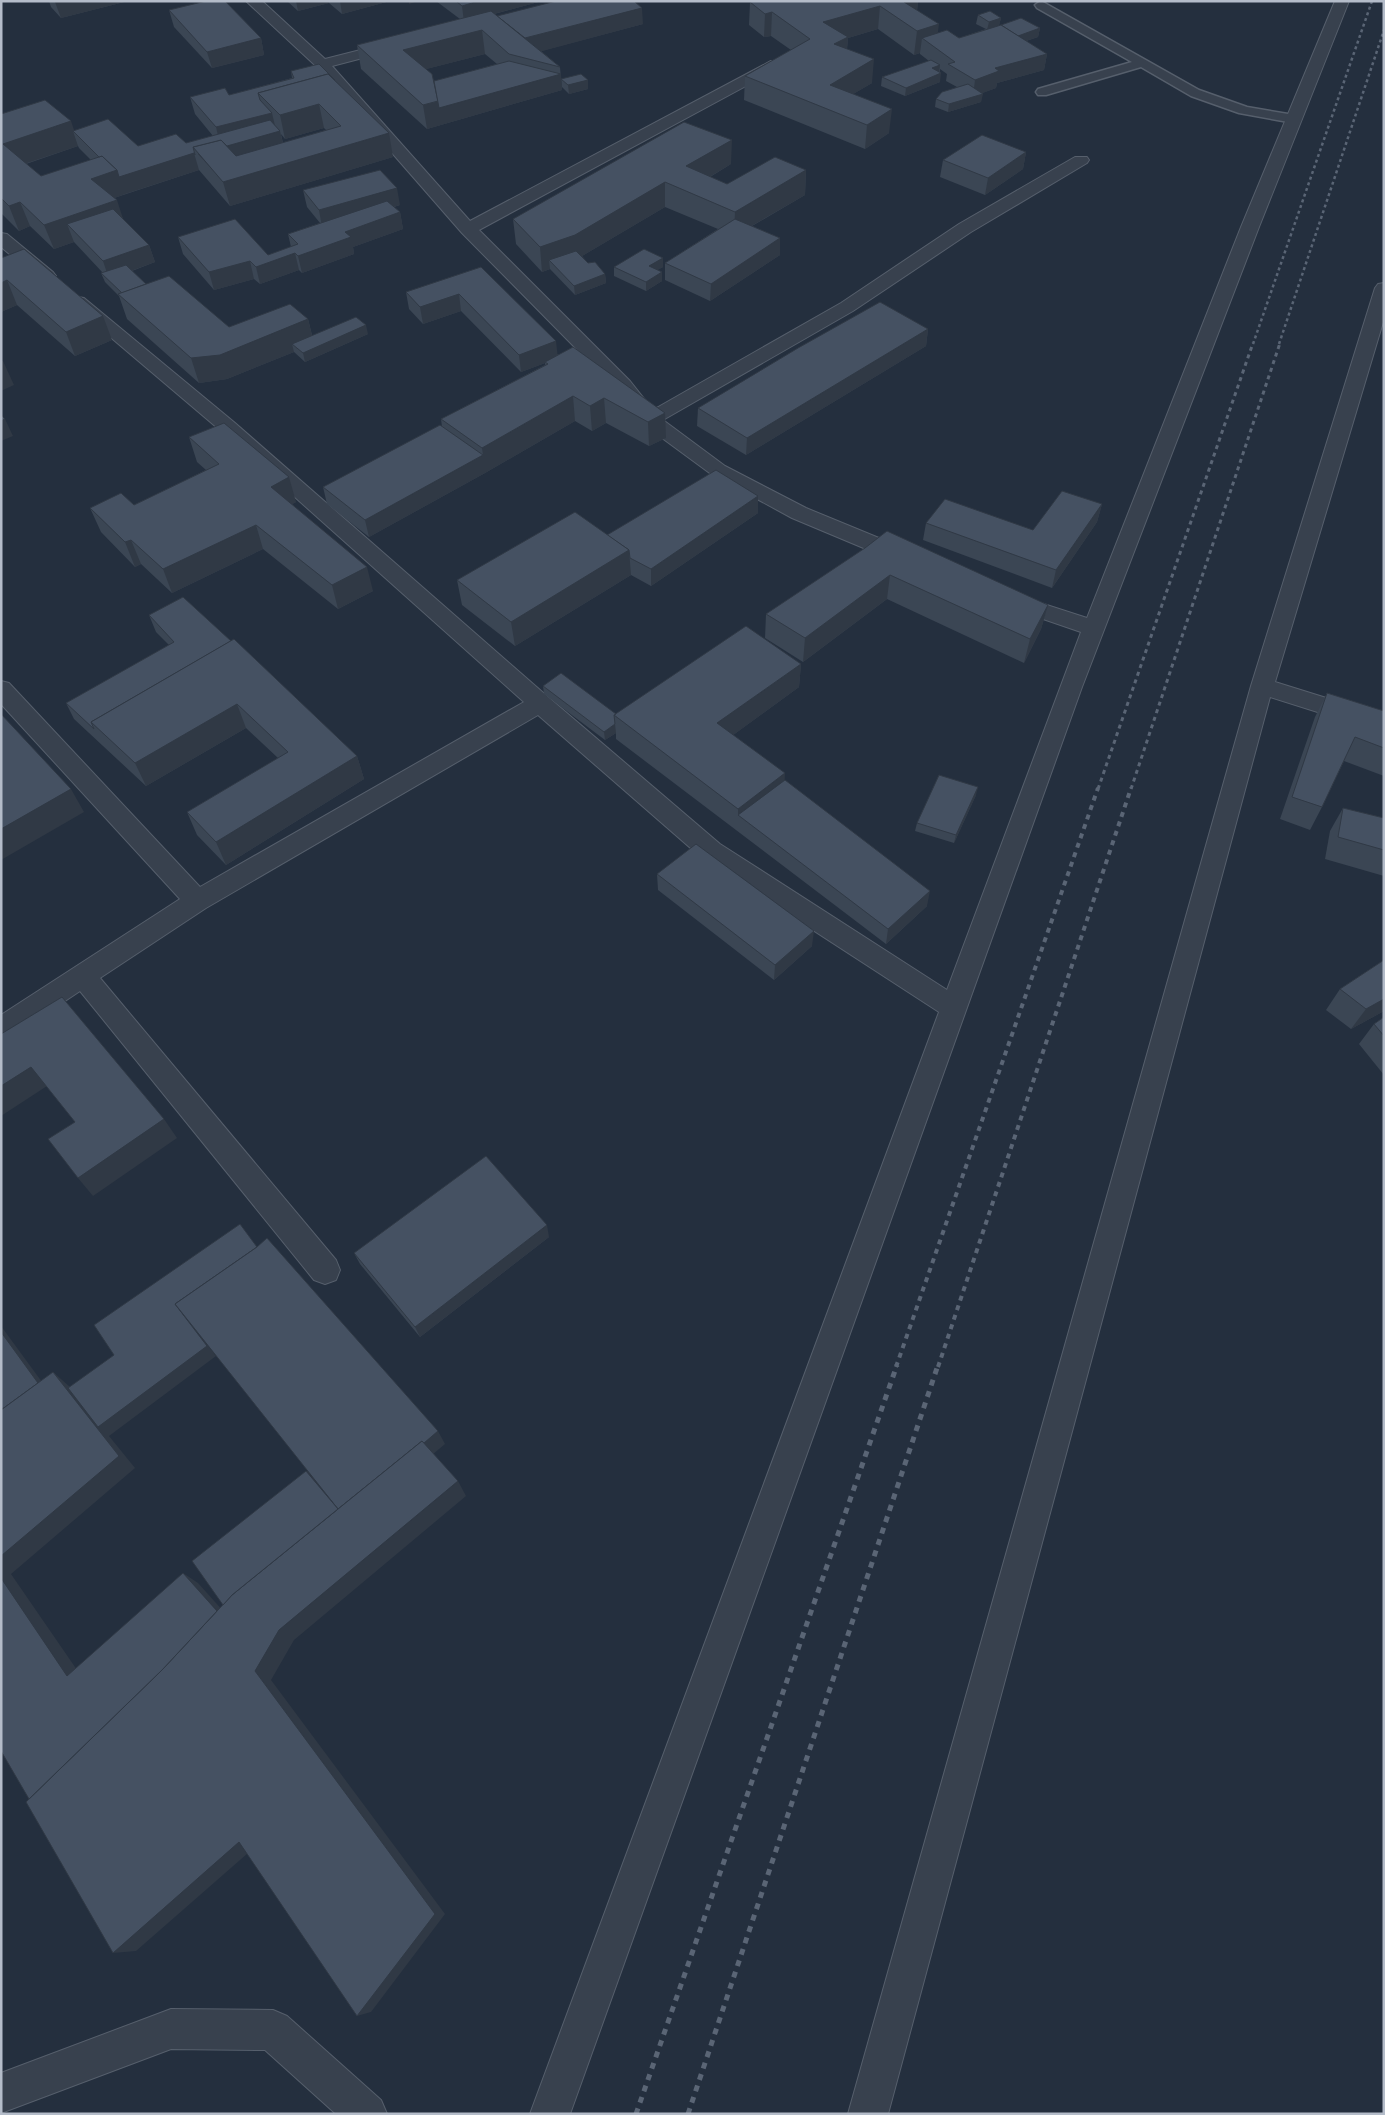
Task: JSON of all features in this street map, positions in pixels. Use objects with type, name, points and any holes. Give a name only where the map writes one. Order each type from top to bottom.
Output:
[{"type":"street","points":[[253,1],[322,64],[468,229],[623,385],[650,420],[718,470],[799,513],[922,564]]},
{"type":"street","points":[[550,2114],[1094,628],[1342,1]]},
{"type":"street","points":[[322,64],[406,42]]},
{"type":"street","points":[[468,229],[776,64]]},
{"type":"street","points":[[650,420],[847,307],[965,228],[1081,160]]},
{"type":"street","points":[[1,238],[228,427],[711,851],[955,1009]]},
{"type":"street","points":[[868,2114],[1262,686],[1384,288]]},
{"type":"street","points":[[992,592],[1094,628]]},
{"type":"street","points":[[1262,686],[1384,725]]},
{"type":"street","points":[[1,689],[197,901]]},
{"type":"street","points":[[1,1029],[197,901],[540,702]]},
{"type":"street","points":[[83,976],[325,1270]]},
{"type":"street","points":[[1,2093],[171,2029],[273,2030],[367,2114]]},
{"type":"lane","points":[[1041,5],[1195,93],[1244,110],[1294,119]]},
{"type":"lane","points":[[1042,92],[1142,62]]},
{"type":"building","points":[[206,1],[225,1],[261,38],[207,52],[169,10]]},
{"type":"building","points":[[456,1],[479,1],[462,6]]},
{"type":"building","points":[[556,1],[634,1],[642,8],[525,38],[497,16]]},
{"type":"building","points":[[905,1],[939,24],[917,31],[880,6],[823,22],[848,37],[834,44],[874,59],[830,85],[892,109],[867,125],[745,76],[810,39],[772,12],[765,14],[750,2]]},
{"type":"building","points":[[491,11],[560,67],[509,54],[482,30],[403,50],[432,74],[438,101],[423,105],[357,45]]},
{"type":"building","points":[[990,11],[1001,18],[989,22],[978,15]]},
{"type":"building","points":[[1021,18],[1040,28],[1018,36],[1001,25]]},
{"type":"building","points":[[1001,25],[1047,54],[995,68],[999,71],[975,80],[948,64],[955,62],[922,38],[947,30],[959,38]]},
{"type":"building","points":[[931,60],[940,65],[932,68],[941,73],[906,88],[882,77]]},
{"type":"building","points":[[509,61],[561,74],[439,108],[434,81]]},
{"type":"building","points":[[319,64],[335,80],[328,74],[258,93],[260,100],[272,113],[216,127],[190,97],[225,88],[229,95],[294,78],[291,71]]},
{"type":"building","points":[[328,74],[389,133],[223,182],[193,147],[221,140],[236,156],[341,126],[319,104],[280,115],[258,93]]},
{"type":"building","points":[[581,74],[588,80],[568,85],[561,79]]},
{"type":"building","points":[[968,84],[983,94],[949,104],[936,99],[942,92]]},
{"type":"building","points":[[45,100],[71,121],[3,144],[41,176],[102,156],[117,170],[91,179],[117,200],[44,225],[20,202],[9,206],[1,198],[1,114]]},
{"type":"building","points":[[108,119],[138,146],[176,134],[186,143],[270,120],[280,131],[227,146],[221,140],[193,147],[195,155],[194,153],[119,177],[117,170],[102,156],[99,157],[73,131]]},
{"type":"building","points":[[684,122],[732,140],[686,166],[727,184],[775,157],[806,170],[735,212],[665,182],[575,235],[540,247],[513,219]]},
{"type":"building","points":[[982,135],[1026,152],[988,178],[943,160]]},
{"type":"building","points":[[380,170],[397,188],[319,210],[303,190]]},
{"type":"building","points":[[387,201],[400,212],[345,232],[351,237],[298,256],[295,253],[256,267],[250,261],[209,272],[178,237],[235,219],[268,255],[298,244],[288,234]]},
{"type":"building","points":[[113,209],[149,245],[103,261],[67,224]]},
{"type":"building","points":[[735,219],[780,238],[711,284],[665,263]]},
{"type":"building","points":[[24,249],[103,316],[66,332],[7,280],[1,283],[1,258]]},
{"type":"building","points":[[644,249],[663,258],[649,266],[662,272],[646,282],[614,267]]},
{"type":"building","points":[[576,251],[588,263],[595,262],[605,274],[574,286],[549,260]]},
{"type":"building","points":[[126,265],[146,284],[122,293],[101,273]]},
{"type":"building","points":[[481,267],[556,341],[519,355],[459,294],[420,307],[406,292]]},
{"type":"building","points":[[169,276],[229,327],[290,304],[308,319],[220,355],[191,358],[118,294]]},
{"type":"building","points":[[880,302],[928,329],[747,438],[698,408],[798,348]]},
{"type":"building","points":[[356,317],[366,325],[303,353],[292,344]]},
{"type":"building","points":[[573,347],[665,413],[648,422],[604,398],[590,406],[573,396],[482,448],[441,419],[548,364],[545,362]]},
{"type":"building","points":[[224,423],[289,477],[271,487],[367,567],[332,585],[256,525],[163,569],[131,540],[125,542],[90,508],[121,493],[134,505],[219,464],[189,437]]},
{"type":"building","points":[[440,425],[483,455],[365,520],[323,487]]},
{"type":"building","points":[[716,470],[758,496],[651,569],[630,558],[629,550],[607,535]]},
{"type":"building","points":[[1062,491],[1102,504],[1056,570],[926,523],[945,499],[1033,530]]},
{"type":"building","points":[[575,512],[629,550],[511,622],[457,580]]},
{"type":"building","points":[[887,531],[1048,605],[1030,639],[890,575],[805,638],[766,614],[865,548]]},
{"type":"building","points":[[183,597],[231,641],[91,722],[94,729],[66,703],[174,642],[149,615]]},
{"type":"building","points":[[746,626],[801,664],[717,723],[785,773],[738,809],[614,715]]},
{"type":"building","points":[[234,639],[357,756],[216,842],[187,812],[288,752],[237,704],[135,763],[91,722]]},
{"type":"building","points":[[561,673],[616,714],[614,715],[615,724],[604,732],[543,686]]},
{"type":"building","points":[[1327,693],[1384,711],[1384,748],[1355,737],[1322,807],[1292,797]]},
{"type":"building","points":[[1,714],[71,789],[1,829]]},
{"type":"building","points":[[939,775],[978,787],[956,835],[917,823]]},
{"type":"building","points":[[785,780],[930,891],[888,929],[738,815]]},
{"type":"building","points":[[1343,808],[1384,818],[1384,850],[1338,837]]},
{"type":"building","points":[[696,844],[814,931],[775,965],[657,874]]},
{"type":"building","points":[[1384,960],[1384,999],[1366,1009],[1340,989]]},
{"type":"building","points":[[62,997],[164,1119],[78,1178],[48,1139],[75,1122],[31,1067],[1,1086],[1,1034]]},
{"type":"building","points":[[1384,1017],[1384,1036],[1374,1024]]},
{"type":"building","points":[[486,1156],[547,1225],[415,1327],[354,1253]]},
{"type":"building","points":[[240,1224],[257,1247],[175,1304],[207,1346],[98,1427],[68,1388],[114,1355],[94,1325]]},
{"type":"building","points":[[267,1238],[438,1431],[424,1443],[422,1441],[338,1509],[175,1304]]},
{"type":"building","points":[[1,1332],[38,1383],[1,1410]]},
{"type":"building","points":[[53,1372],[119,1456],[1,1556],[1,1410]]},
{"type":"building","points":[[422,1441],[458,1481],[279,1630],[255,1671],[435,1914],[357,2016],[239,1842],[113,1953],[26,1802],[162,1670],[232,1595]]},
{"type":"building","points":[[306,1471],[338,1509],[232,1595],[223,1605],[192,1561]]},
{"type":"building","points":[[183,1573],[217,1611],[162,1670],[29,1799],[1,1751],[1,1578],[67,1676]]},
{"type":"railway","points":[[1253,344],[1372,1]]},
{"type":"railway","points":[[1279,344],[1384,30]]},
{"type":"railway","points":[[1098,789],[1253,343]]},
{"type":"railway","points":[[1131,789],[1280,343]]},
{"type":"railway","points":[[896,1367],[1098,788]]},
{"type":"railway","points":[[938,1367],[1131,788]]},
{"type":"railway","points":[[636,2114],[897,1365]]},
{"type":"railway","points":[[688,2114],[938,1365]]}]
